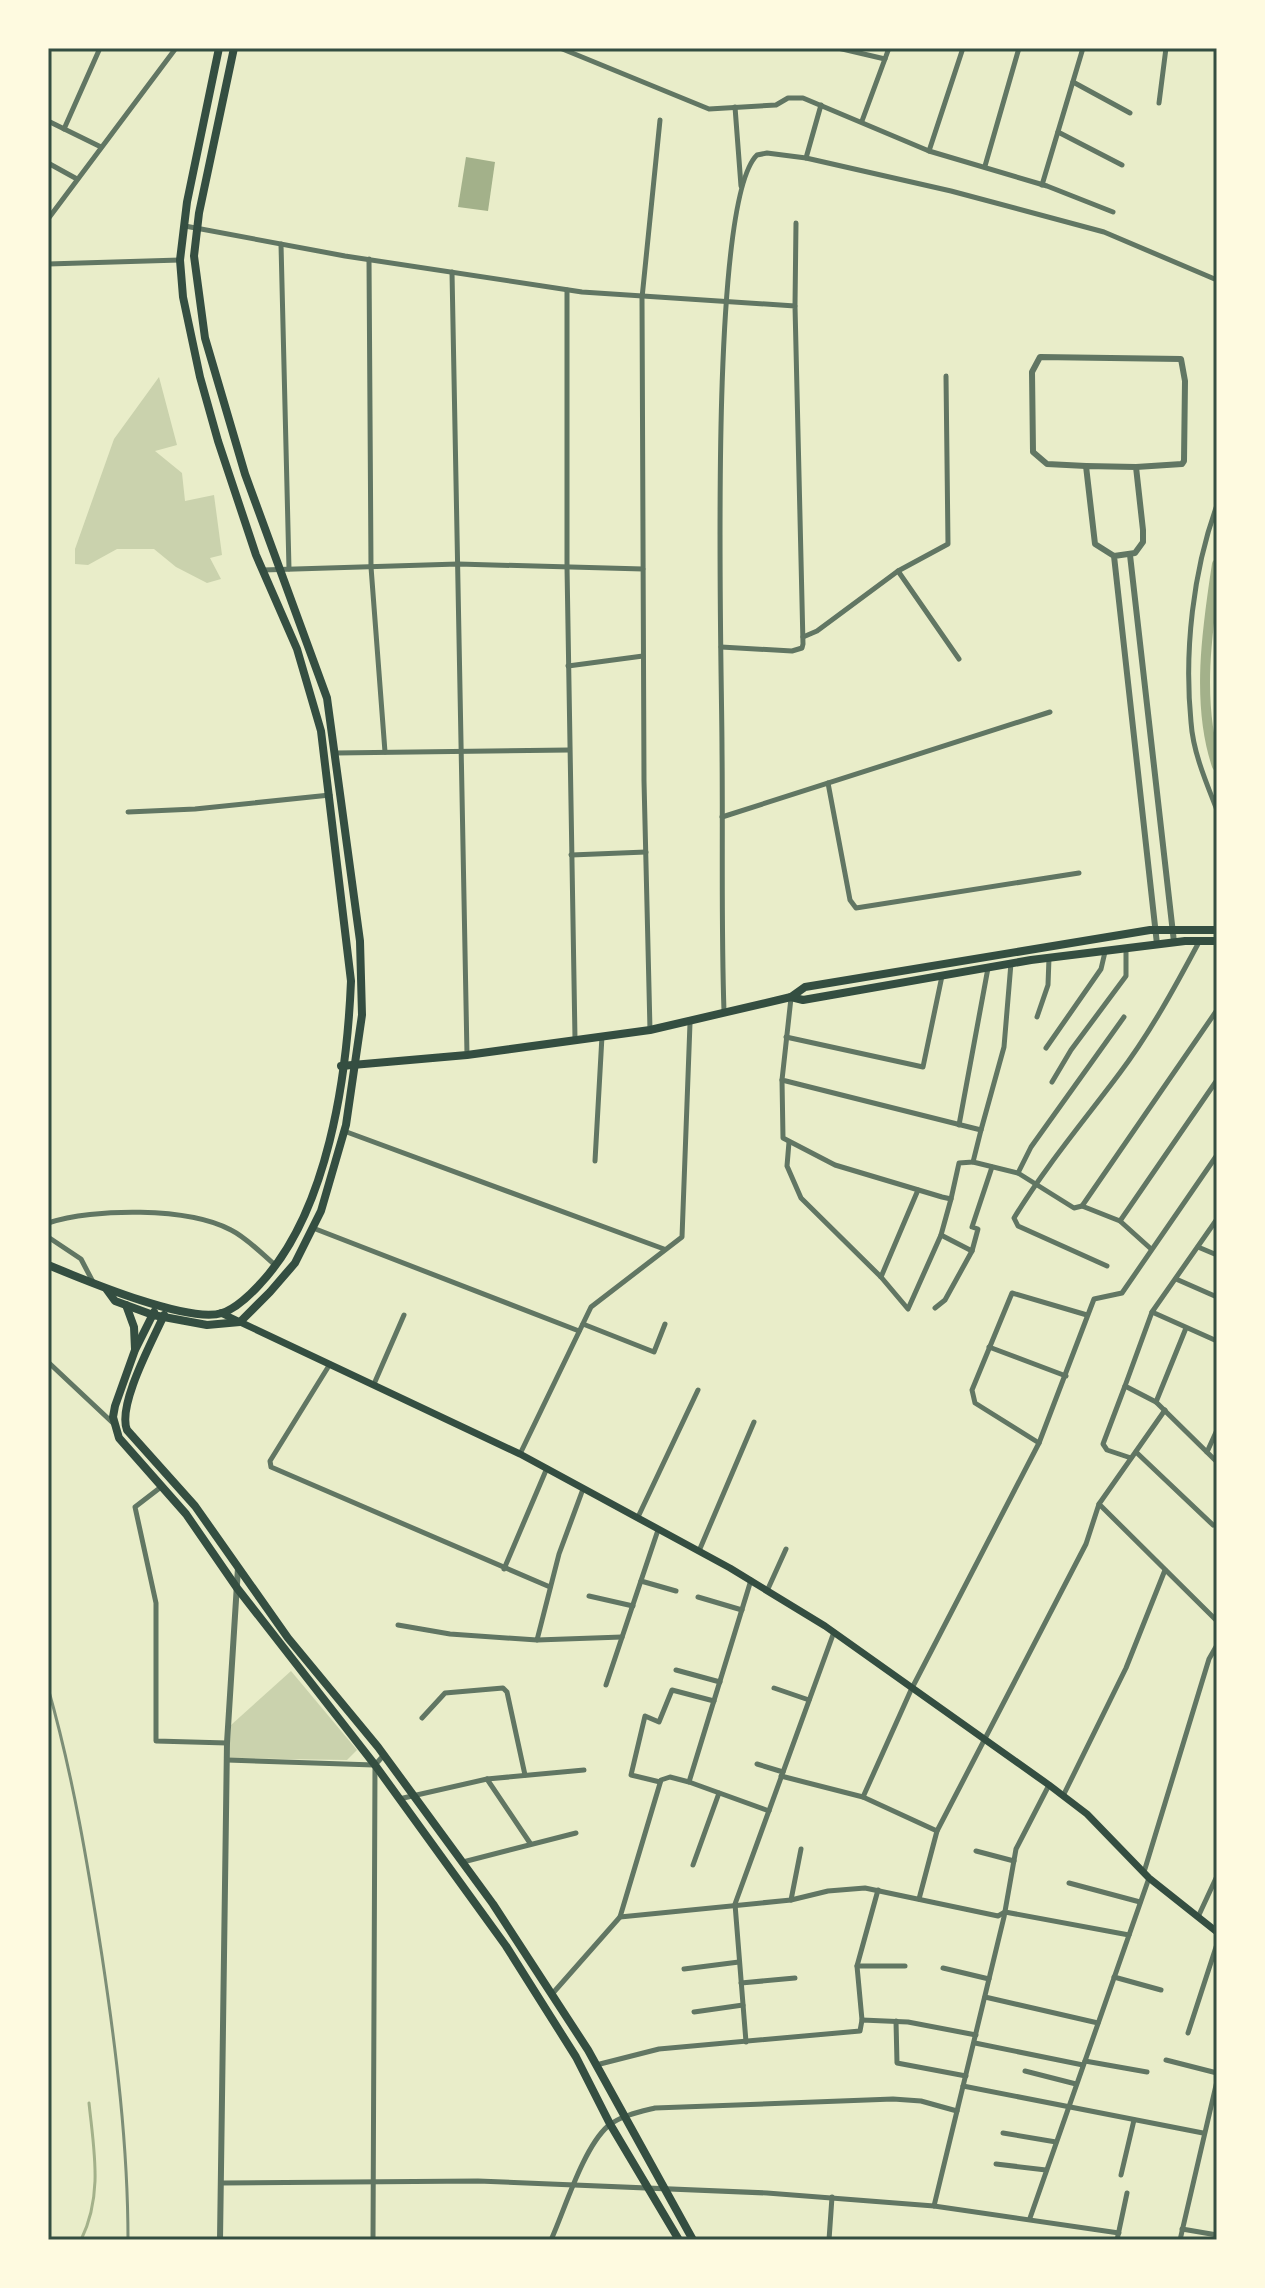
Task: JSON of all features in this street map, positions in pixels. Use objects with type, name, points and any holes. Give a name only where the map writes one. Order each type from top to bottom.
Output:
[{"type":"main road","points":[[219,48],[180,260],[200,377],[263,570],[297,649],[313,699],[331,795],[351,981],[350,1016],[332,1127],[314,1197],[292,1244],[276,1265],[250,1295],[221,1313]]},
{"type":"main road","points":[[48,1265],[93,1282],[107,1290],[115,1301],[163,1318],[207,1325],[240,1322],[295,1263],[313,1228],[344,1131],[355,1066],[363,987],[336,753],[318,669],[278,572],[205,338],[194,256],[197,227],[234,48]]},
{"type":"main road","points":[[341,1066],[467,1055],[650,1030],[791,997],[805,987],[1002,952],[1155,929],[1217,930]]},
{"type":"main road","points":[[791,997],[803,1000],[1049,958],[1174,942],[1217,941]]},
{"type":"main road","points":[[107,1290],[163,1306],[221,1313],[520,1454],[751,1580],[834,1632],[911,1690],[1049,1785],[1087,1814],[1146,1875],[1217,1932]]},
{"type":"main road","points":[[126,1305],[134,1327],[135,1350]]},
{"type":"main road","points":[[163,1306],[153,1315],[135,1350],[115,1406],[119,1438],[186,1514],[237,1588],[375,1765],[506,1946],[576,2057],[610,2124],[679,2240]]},
{"type":"main road","points":[[163,1306],[163,1318],[133,1388],[125,1426],[186,1494],[288,1638],[384,1755],[463,1862],[553,1993],[693,2240]]},
{"type":"street","points":[[64,129],[100,48]]},
{"type":"street","points":[[48,219],[176,48]]},
{"type":"street","points":[[560,48],[709,109],[776,105],[794,97],[821,105],[929,151],[985,166],[1113,212]]},
{"type":"street","points":[[838,48],[885,59]]},
{"type":"street","points":[[862,121],[889,48]]},
{"type":"street","points":[[929,151],[963,48]]},
{"type":"street","points":[[985,166],[1019,48]]},
{"type":"street","points":[[1042,185],[1083,48]]},
{"type":"street","points":[[1155,48],[1166,48],[1159,103]]},
{"type":"street","points":[[1073,82],[1130,113]]},
{"type":"street","points":[[806,158],[821,105]]},
{"type":"street","points":[[735,107],[741,191]]},
{"type":"street","points":[[650,1030],[643,656],[642,298],[660,120]]},
{"type":"street","points":[[48,121],[101,147]]},
{"type":"street","points":[[1058,132],[1122,165]]},
{"type":"street","points":[[724,1011],[720,480],[726,302],[737,212],[747,169],[757,155],[767,153],[806,158],[951,191],[1104,232],[1217,280]]},
{"type":"street","points":[[48,163],[77,179]]},
{"type":"street","points":[[721,647],[798,651],[803,637],[795,306],[796,223]]},
{"type":"street","points":[[184,226],[567,290],[642,298],[795,306]]},
{"type":"street","points":[[281,244],[289,569]]},
{"type":"street","points":[[369,259],[371,567],[385,752]]},
{"type":"street","points":[[48,264],[180,260]]},
{"type":"street","points":[[452,272],[467,1055]]},
{"type":"street","points":[[567,290],[568,666],[575,1039]]},
{"type":"street","points":[[1040,357],[1181,359],[1185,364],[1182,464],[1086,466],[1047,464],[1033,452],[1032,372],[1040,357]]},
{"type":"street","points":[[803,637],[817,631],[898,571],[948,544],[946,376]]},
{"type":"street","points":[[1086,466],[1095,544],[1114,556],[1130,555],[1140,549],[1143,542],[1136,467]]},
{"type":"street","points":[[1217,505],[1205,537],[1191,666],[1191,723],[1201,769],[1217,810]]},
{"type":"street","points":[[1130,555],[1174,942]]},
{"type":"street","points":[[1114,556],[1157,944]]},
{"type":"street","points":[[263,570],[278,572],[289,569],[458,564],[643,569]]},
{"type":"street","points":[[898,571],[959,659]]},
{"type":"street","points":[[568,666],[643,656]]},
{"type":"street","points":[[722,817],[1050,712]]},
{"type":"street","points":[[336,753],[569,750]]},
{"type":"street","points":[[828,783],[850,900],[856,908],[1079,873]]},
{"type":"street","points":[[128,812],[195,809],[331,795]]},
{"type":"street","points":[[571,855],[646,852]]},
{"type":"street","points":[[1107,1266],[1015,1224],[1014,1218],[1035,1184],[1120,1073],[1171,995],[1199,941]]},
{"type":"street","points":[[1052,1082],[1126,976],[1126,948]]},
{"type":"street","points":[[1046,1048],[1101,969],[1106,951]]},
{"type":"street","points":[[1037,1017],[1048,985],[1049,958]]},
{"type":"street","points":[[973,1162],[1004,1047],[1011,963]]},
{"type":"street","points":[[959,1125],[988,967]]},
{"type":"street","points":[[786,1037],[923,1067],[942,975]]},
{"type":"street","points":[[791,997],[782,1080],[783,1138],[835,1165],[951,1199]]},
{"type":"street","points":[[1082,1206],[1217,1010]]},
{"type":"street","points":[[1018,1173],[1031,1147],[1124,1017]]},
{"type":"street","points":[[520,1454],[591,1307],[682,1237],[690,1023]]},
{"type":"street","points":[[595,1161],[602,1035]]},
{"type":"street","points":[[782,1080],[981,1130]]},
{"type":"street","points":[[1120,1221],[1217,1080]]},
{"type":"street","points":[[344,1131],[665,1250]]},
{"type":"street","points":[[789,1142],[787,1166],[801,1198],[881,1277],[908,1309],[941,1235],[959,1163],[973,1162],[1018,1173],[1074,1208],[1082,1206],[1120,1221],[1150,1248]]},
{"type":"street","points":[[863,1797],[911,1690],[1039,1443],[1096,1296],[1115,1297],[1122,1293],[1150,1248],[1217,1155]]},
{"type":"street","points":[[935,1308],[945,1300],[972,1251],[978,1229],[972,1227],[992,1167]]},
{"type":"street","points":[[881,1277],[918,1190]]},
{"type":"street","points":[[48,1223],[146,1213],[203,1219],[235,1231],[276,1265]]},
{"type":"street","points":[[1132,1458],[1107,1450],[1103,1444],[1152,1312],[1216,1223]]},
{"type":"street","points":[[313,1228],[579,1331]]},
{"type":"street","points":[[941,1235],[972,1251]]},
{"type":"street","points":[[48,1237],[86,1264],[93,1282]]},
{"type":"street","points":[[1198,1247],[1217,1255]]},
{"type":"street","points":[[1176,1279],[1217,1297]]},
{"type":"street","points":[[1039,1443],[972,1399],[972,1390],[1012,1293],[1087,1315]]},
{"type":"street","points":[[1152,1312],[1217,1341]]},
{"type":"street","points":[[374,1384],[404,1315]]},
{"type":"street","points":[[583,1324],[654,1352],[665,1324]]},
{"type":"street","points":[[1156,1402],[1186,1328]]},
{"type":"street","points":[[989,1347],[1066,1376]]},
{"type":"street","points":[[48,1362],[115,1425]]},
{"type":"street","points":[[330,1364],[270,1461],[271,1467],[550,1587]]},
{"type":"street","points":[[1125,1386],[1156,1402],[1217,1462]]},
{"type":"street","points":[[638,1517],[698,1390]]},
{"type":"street","points":[[919,1899],[937,1831],[1086,1544],[1099,1504],[1165,1410]]},
{"type":"street","points":[[699,1551],[754,1422]]},
{"type":"street","points":[[1207,1452],[1217,1430]]},
{"type":"street","points":[[1136,1452],[1216,1525]]},
{"type":"street","points":[[504,1569],[547,1468]]},
{"type":"street","points":[[161,1487],[135,1507],[156,1603],[156,1741],[227,1743]]},
{"type":"street","points":[[537,1640],[550,1587],[584,1488]]},
{"type":"street","points":[[1099,1504],[1217,1621]]},
{"type":"street","points":[[606,1685],[659,1529]]},
{"type":"street","points":[[767,1591],[786,1549]]},
{"type":"street","points":[[220,2240],[227,1743],[238,1568]]},
{"type":"street","points":[[1063,1796],[1126,1668],[1165,1570]]},
{"type":"street","points":[[689,1782],[751,1580]]},
{"type":"street","points":[[641,1581],[676,1591]]},
{"type":"street","points":[[589,1596],[633,1606]]},
{"type":"street","points":[[698,1597],[742,1610]]},
{"type":"street","points":[[398,1625],[450,1634],[537,1640],[622,1637]]},
{"type":"street","points":[[746,2042],[735,1904],[834,1632]]},
{"type":"street","points":[[1030,2218],[1140,1902],[1209,1659],[1217,1645]]},
{"type":"street","points":[[676,1670],[720,1682]]},
{"type":"street","points":[[422,1718],[445,1693],[503,1688],[507,1692],[525,1776]]},
{"type":"street","points":[[774,1688],[809,1700]]},
{"type":"street","points":[[714,1701],[672,1690],[659,1722],[645,1716],[631,1775],[660,1782],[670,1777],[769,1811]]},
{"type":"street","points":[[373,2240],[375,1765],[384,1755]]},
{"type":"street","points":[[227,1760],[375,1765]]},
{"type":"street","points":[[757,1764],[863,1797],[937,1831]]},
{"type":"street","points":[[399,1799],[487,1779],[584,1770]]},
{"type":"street","points":[[487,1779],[530,1843]]},
{"type":"street","points":[[553,1993],[620,1917],[660,1782]]},
{"type":"street","points":[[934,2206],[975,2043],[1016,1849],[1049,1785]]},
{"type":"street","points":[[693,1865],[719,1793]]},
{"type":"street","points":[[463,1862],[576,1833]]},
{"type":"street","points":[[791,1900],[801,1849]]},
{"type":"street","points":[[976,1851],[1014,1861]]},
{"type":"street","points":[[1198,1917],[1217,1876]]},
{"type":"street","points":[[1069,1883],[1140,1902]]},
{"type":"street","points":[[620,1917],[791,1900],[828,1891],[878,1890],[998,1916],[1005,1912],[1129,1935]]},
{"type":"street","points":[[595,2065],[659,2049],[860,2031],[862,2020],[857,1966],[878,1890]]},
{"type":"street","points":[[1188,2033],[1217,1944]]},
{"type":"street","points":[[684,1969],[739,1962]]},
{"type":"street","points":[[857,1966],[905,1966]]},
{"type":"street","points":[[943,1968],[989,1979]]},
{"type":"street","points":[[1114,1977],[1161,1990]]},
{"type":"street","points":[[741,1983],[795,1978]]},
{"type":"street","points":[[985,1997],[1098,2023]]},
{"type":"street","points":[[694,2012],[743,2005]]},
{"type":"street","points":[[862,2020],[896,2021],[976,2035]]},
{"type":"street","points":[[896,2021],[897,2063],[966,2076]]},
{"type":"street","points":[[975,2043],[1147,2072]]},
{"type":"street","points":[[1166,2060],[1217,2073]]},
{"type":"street","points":[[1025,2071],[1076,2084]]},
{"type":"street","points":[[1180,2240],[1217,2081]]},
{"type":"street","points":[[963,2086],[1203,2133]]},
{"type":"street","points":[[551,2240],[594,2142],[610,2124],[623,2118],[655,2108],[893,2099],[921,2101],[957,2111]]},
{"type":"street","points":[[1121,2175],[1134,2120]]},
{"type":"street","points":[[1003,2133],[1056,2142]]},
{"type":"street","points":[[996,2164],[1046,2170]]},
{"type":"street","points":[[221,2183],[374,2180],[832,2197],[1030,2218],[1118,2236],[1127,2193]]},
{"type":"street","points":[[829,2240],[832,2197]]},
{"type":"street","points":[[1182,2229],[1217,2235]]},
{"type":"shaded area","points":[[466,157],[495,162],[488,211],[458,207]]},
{"type":"shaded area","points":[[159,377],[177,445],[155,451],[182,473],[185,501],[214,495],[222,555],[210,558],[221,579],[207,583],[176,567],[154,549],[117,549],[88,565],[75,564],[75,549],[114,439]]},
{"type":"shaded area","points":[[291,1671],[357,1750],[347,1760],[229,1758],[231,1725]]},
{"type":"waterway","points":[[1217,564],[1205,666],[1207,717],[1217,766]]},
{"type":"waterway","points":[[81,2240],[95,2190],[89,2103]]},
{"type":"railway","points":[[48,1688],[79,1821],[107,1991],[123,2133],[128,2240]]}]
